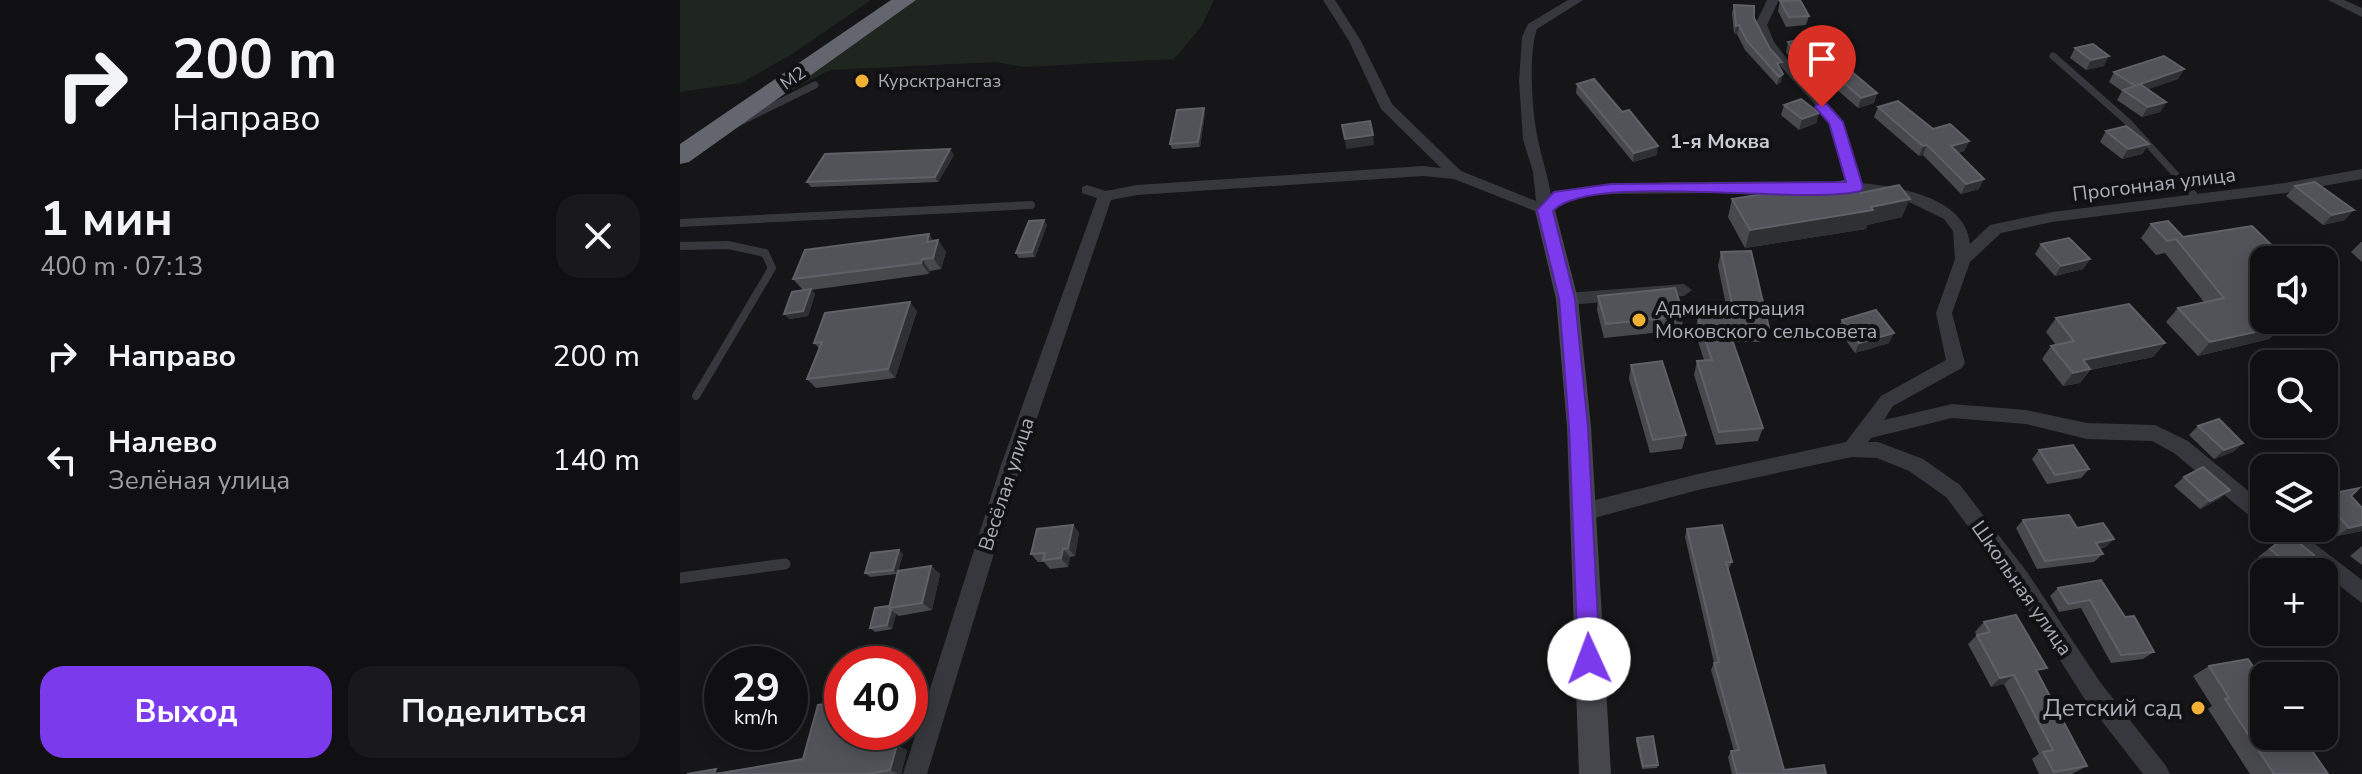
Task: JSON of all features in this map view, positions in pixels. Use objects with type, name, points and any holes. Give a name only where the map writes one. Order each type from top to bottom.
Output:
[{"type":"highway","points":[[680,139],[885,0]]},
{"type":"highway","name":"М2","points":[[680,156],[905,0]]},
{"type":"street","points":[[1329,0],[1355,41],[1386,106],[1456,174],[1545,210]]},
{"type":"street","points":[[1577,0],[1532,27],[1528,37],[1526,81],[1530,139],[1567,299],[1583,512],[1595,774]]},
{"type":"street","points":[[1773,0],[1761,25],[1768,42],[1836,122],[1855,187]]},
{"type":"street","points":[[2334,0],[2362,13]]},
{"type":"street","name":"Весёлая улица","points":[[915,774],[1096,193],[1423,171],[1456,174]]},
{"type":"street","name":"Прогонная улица","points":[[1963,259],[1996,229],[2067,214],[2285,188],[2362,174]]},
{"type":"street","points":[[1545,210],[1559,195],[1611,189],[1855,187],[1902,192],[1949,215],[1961,230],[1963,259],[1944,313],[1956,363],[1887,401],[1859,441]]},
{"type":"street","points":[[1567,299],[1684,290]]},
{"type":"street","points":[[1583,512],[1859,441],[1952,411],[2026,417],[2049,425],[2087,431],[2155,433],[2181,447],[2250,504]]},
{"type":"street","name":"Школьная улица","points":[[1859,441],[1916,465],[1953,491],[2020,579],[2092,690],[2158,774]]},
{"type":"street","points":[[2297,542],[2362,593]]},
{"type":"lane","points":[[2053,56],[2081,78],[2177,172],[2196,197]]},
{"type":"lane","points":[[723,127],[748,120],[815,85]]},
{"type":"lane","points":[[680,223],[1031,205]]},
{"type":"lane","points":[[680,246],[751,247],[765,253],[772,268],[696,396]]},
{"type":"lane","points":[[680,578],[785,564]]},
{"type":"shaded area","points":[[680,0],[871,0],[792,54],[741,83],[680,92]]},
{"type":"shaded area","points":[[904,0],[1214,0],[1201,27],[1174,59],[1023,67],[996,62],[830,70],[731,122]]},
{"type":"building","points":[[1800,0],[1809,16],[1789,17],[1780,1]]},
{"type":"building","points":[[1734,5],[1754,6],[1754,18],[1770,49],[1782,62],[1777,63],[1783,74],[1779,77],[1747,41],[1739,25],[1736,26]]},
{"type":"building","points":[[1810,37],[1826,51],[1800,57],[1788,42]]},
{"type":"building","points":[[2093,44],[2109,56],[2091,60],[2075,48]]},
{"type":"building","points":[[1833,51],[1848,65],[1845,66],[1877,93],[1861,98],[1813,56]]},
{"type":"building","points":[[2164,56],[2184,69],[2135,86],[2114,72]]},
{"type":"building","points":[[1594,79],[1622,112],[1629,110],[1658,146],[1634,153],[1577,84]]},
{"type":"building","points":[[2140,84],[2166,102],[2148,107],[2123,90]]},
{"type":"building","points":[[1801,99],[1819,113],[1802,119],[1784,105]]},
{"type":"building","points":[[1898,101],[1933,129],[1950,124],[1969,141],[1951,146],[1984,179],[1966,184],[1927,145],[1923,146],[1878,107]]},
{"type":"building","points":[[1204,108],[1198,142],[1170,144],[1177,110]]},
{"type":"building","points":[[1370,121],[1373,135],[1345,139],[1342,125]]},
{"type":"building","points":[[2126,126],[2149,144],[2128,149],[2106,131]]},
{"type":"building","points":[[950,149],[935,177],[807,182],[825,154]]},
{"type":"building","points":[[1852,180],[1861,193],[1899,185],[1910,199],[1871,207],[1873,210],[1750,230],[1732,199]]},
{"type":"building","points":[[2315,182],[2354,210],[2332,215],[2295,186]]},
{"type":"building","points":[[1044,220],[1032,252],[1016,253],[1029,221]]},
{"type":"building","points":[[2168,221],[2183,237],[2252,226],[2273,246],[2250,246],[2250,333],[2210,342],[2178,308],[2224,298],[2176,239],[2167,241],[2151,224]]},
{"type":"building","points":[[929,234],[927,242],[938,240],[933,258],[922,259],[921,263],[793,279],[805,250]]},
{"type":"building","points":[[2069,238],[2090,259],[2061,266],[2041,244]]},
{"type":"building","points":[[1751,251],[1769,328],[1728,328],[1763,428],[1719,432],[1697,361],[1712,360],[1698,318],[1734,314],[1721,252]]},
{"type":"building","points":[[1675,288],[1684,316],[1606,324],[1598,296]]},
{"type":"building","points":[[811,289],[803,311],[784,314],[792,292]]},
{"type":"building","points":[[910,302],[888,369],[807,379],[822,342],[814,343],[825,313]]},
{"type":"building","points":[[2129,304],[2165,343],[2083,360],[2090,369],[2073,373],[2051,346],[2074,341],[2056,318]]},
{"type":"building","points":[[1876,310],[1894,333],[1859,343],[1842,320]]},
{"type":"building","points":[[1662,361],[1686,435],[1653,440],[1631,365]]},
{"type":"building","points":[[2219,419],[2243,443],[2224,450],[2198,426]]},
{"type":"building","points":[[2073,445],[2089,469],[2055,475],[2039,450]]},
{"type":"building","points":[[2203,467],[2230,490],[2210,501],[2184,477]]},
{"type":"building","points":[[2359,488],[2351,496],[2362,508],[2362,525],[2349,528],[2338,516],[2338,492]]},
{"type":"building","points":[[2069,515],[2077,528],[2103,523],[2114,539],[2096,543],[2103,554],[2045,561],[2023,520]]},
{"type":"building","points":[[1073,525],[1068,548],[1063,549],[1061,558],[1043,560],[1045,553],[1031,554],[1037,529]]},
{"type":"building","points":[[1722,525],[1732,562],[1726,562],[1784,770],[1824,765],[1826,774],[1737,774],[1731,751],[1739,750],[1714,663],[1719,662],[1687,529]]},
{"type":"building","points":[[2278,542],[2298,542],[2314,555],[2310,558],[2281,558],[2270,549]]},
{"type":"building","points":[[899,550],[893,570],[865,573],[871,553]]},
{"type":"building","points":[[931,566],[922,603],[889,608],[898,571]]},
{"type":"building","points":[[2101,580],[2125,617],[2134,616],[2154,652],[2121,655],[2090,600],[2068,604],[2058,588]]},
{"type":"building","points":[[889,606],[891,610],[887,625],[870,628],[875,608]]},
{"type":"building","points":[[2016,615],[2047,668],[2036,670],[2087,766],[2054,772],[2043,752],[2053,750],[2014,675],[2000,678],[1977,635],[1990,632],[1984,622]]},
{"type":"building","points":[[2248,659],[2250,662],[2250,737],[2225,699],[2229,698],[2209,666]]},
{"type":"building","points":[[824,704],[824,750],[896,750],[890,770],[868,774],[716,774],[803,759],[808,750],[818,705]]},
{"type":"building","points":[[1653,736],[1658,765],[1643,766],[1637,738]]},
{"type":"building","points":[[2258,750],[2312,750],[2328,774],[2274,774]]},
{"type":"building","points":[[716,769],[714,774],[687,774]]},
{"type":"place","name":"Курсктрансгаз","points":[[862,81]]},
{"type":"place","name":"Администрация Моковского сельсовета","points":[[1639,320]]},
{"type":"place","name":"Детский сад","points":[[2198,708]]},
{"type":"district","name":"1-я Моква","points":[[1720,141]]},
{"type":"route","points":[[1589,659],[1579,427],[1567,299],[1545,210],[1559,195],[1579,191],[1855,187],[1836,122],[1822,107]]}]
